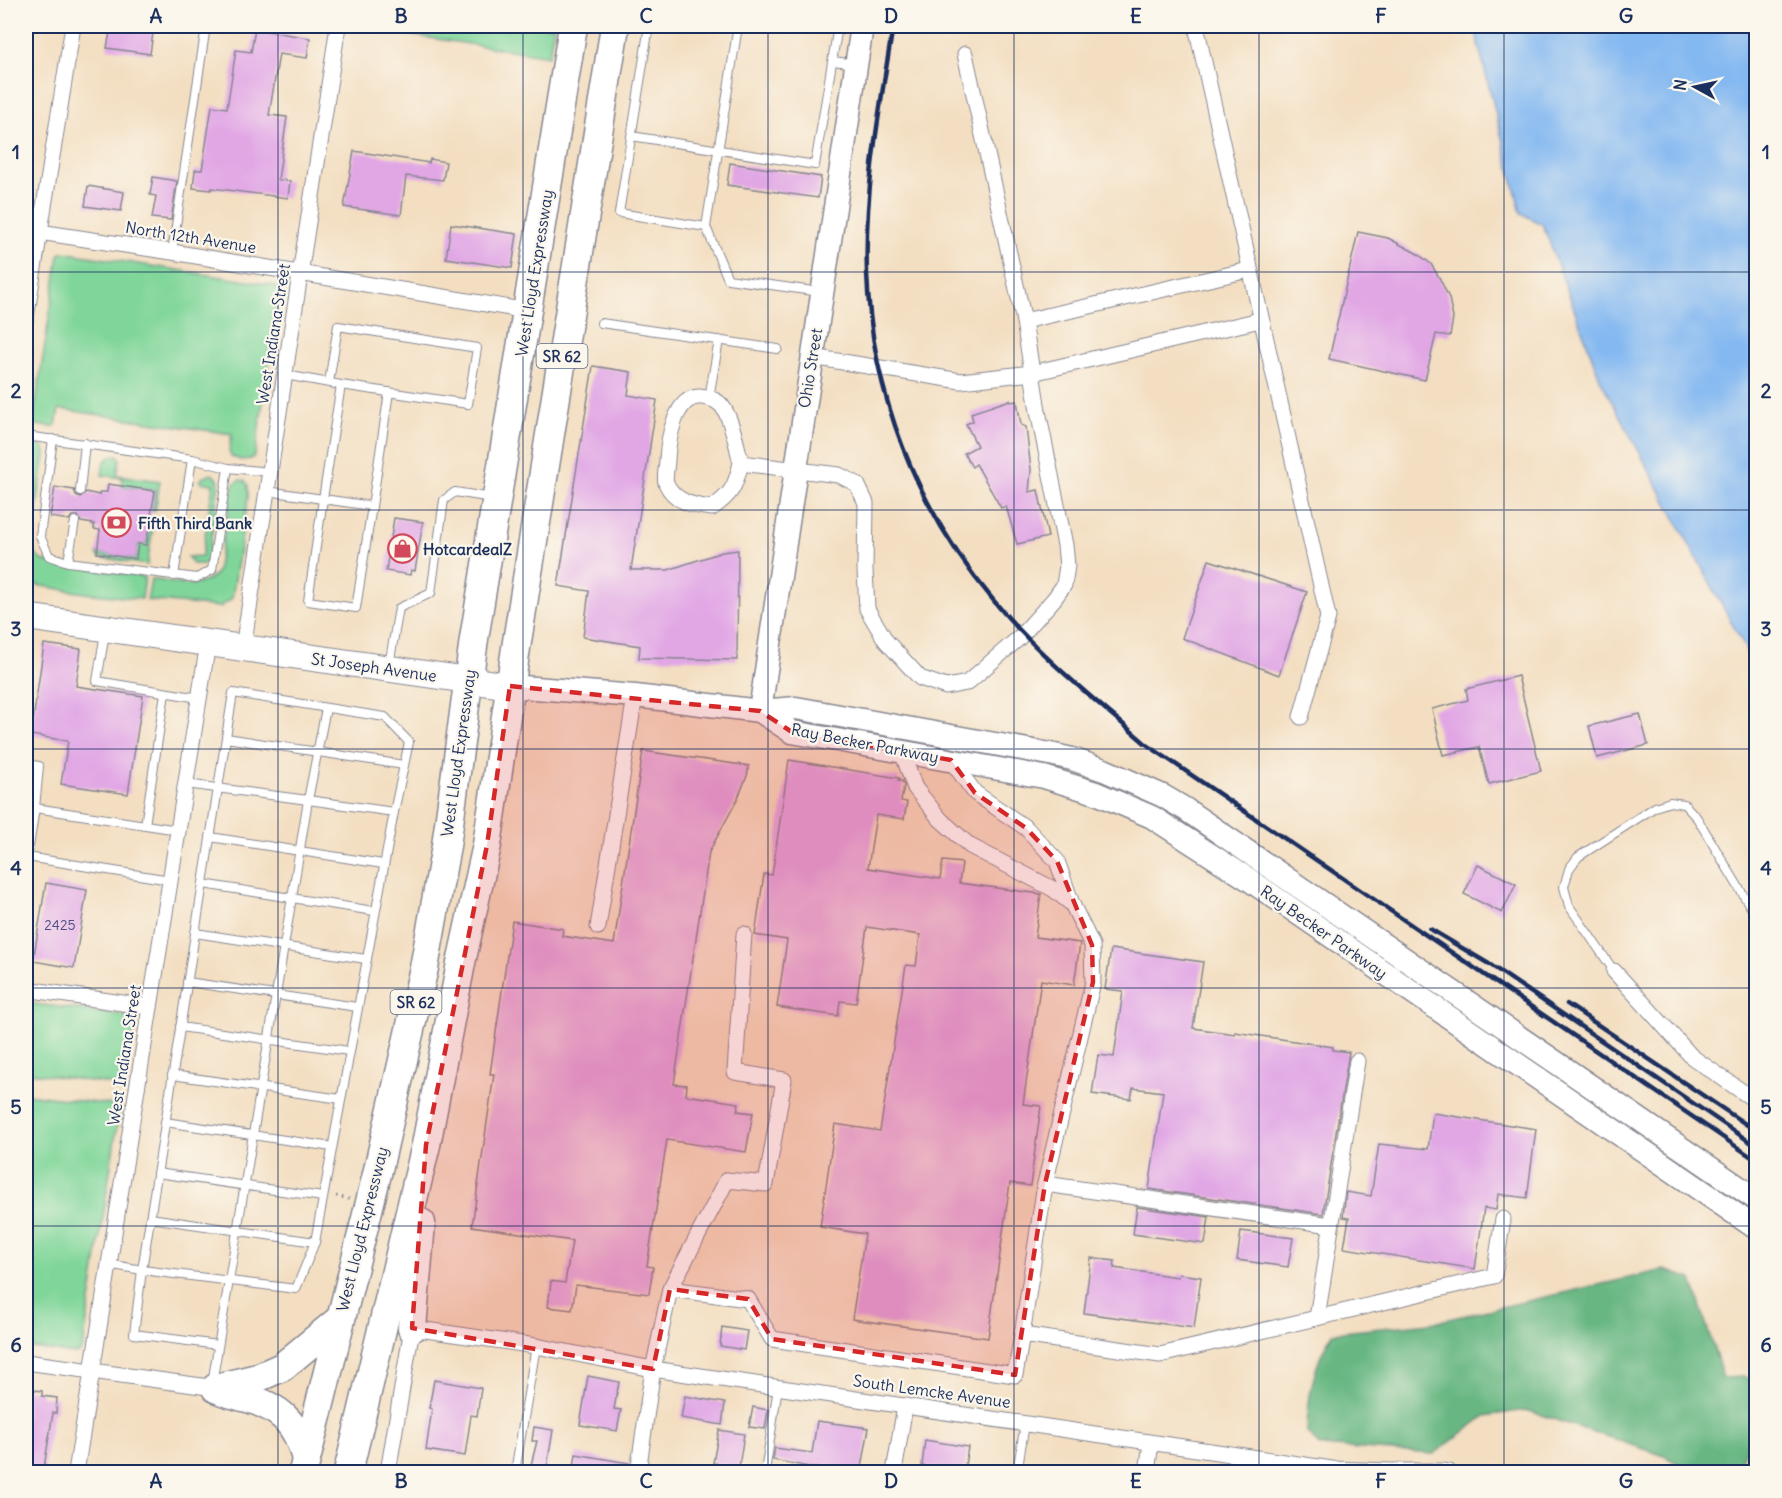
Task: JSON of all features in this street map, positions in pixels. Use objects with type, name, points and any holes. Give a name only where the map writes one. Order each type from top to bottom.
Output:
[{"type":"highway","name":"West Lloyd Expressway","points":[[304,1466],[377,1174],[424,968],[446,846],[468,680],[496,499],[573,26]]},
{"type":"highway","name":"SR 62","points":[[348,1473],[426,1144],[487,844],[615,26]]},
{"type":"highway","points":[[412,1328],[426,1144]]},
{"type":"highway","points":[[214,1387],[257,1378],[282,1367],[339,1320]]},
{"type":"highway","points":[[214,1387],[225,1394],[269,1405],[282,1414],[302,1444],[304,1466]]},
{"type":"main road","name":"Ohio Street","points":[[760,711],[862,26]]},
{"type":"main road","name":"St Joseph Avenue","points":[[26,617],[510,686],[635,696],[760,711]]},
{"type":"main road","name":"Ray Becker Parkway","points":[[760,711],[796,708],[1050,754],[1104,770],[1163,796],[1281,873],[1756,1198]]},
{"type":"main road","name":"Ray Becker Parkway","points":[[760,711],[792,732],[1065,782],[1152,817],[1248,879],[1756,1228]]},
{"type":"street","points":[[26,318],[33,231],[73,26]]},
{"type":"street","name":"West Indiana Street","points":[[243,648],[338,26]]},
{"type":"street","points":[[1196,26],[1328,617],[1301,717]]},
{"type":"street","points":[[741,463],[839,475],[857,484],[866,503],[867,609],[886,641],[920,678],[946,687],[968,683],[1019,638],[1064,585],[1067,566],[1065,545],[1038,411],[1024,321],[965,54]]},
{"type":"street","name":"North 12th Avenue","points":[[33,231],[528,311]]},
{"type":"street","points":[[1024,321],[1249,270]]},
{"type":"street","points":[[812,357],[961,381],[1032,373],[1260,320]]},
{"type":"street","points":[[697,396],[709,398],[721,405],[735,440],[741,463],[737,480],[728,496],[712,508],[693,506],[676,496],[666,482],[667,450],[673,422],[685,402],[697,396]]},
{"type":"street","name":"West Indiana Street","points":[[76,1473],[208,643]]},
{"type":"street","points":[[598,927],[635,696]]},
{"type":"street","points":[[902,752],[915,788],[940,819],[970,846],[1053,890],[1072,904]]},
{"type":"street","points":[[670,1289],[748,1299],[772,1339],[1015,1375],[1046,1184],[1093,982],[1092,945],[1072,904],[1057,861],[1026,828],[975,793],[951,760]]},
{"type":"street","points":[[638,1473],[653,1369],[670,1289],[728,1180],[766,1184],[784,1080],[735,1072],[744,934]]},
{"type":"street","points":[[1614,971],[1692,1057],[1756,1101]]},
{"type":"street","points":[[26,989],[150,1007]]},
{"type":"street","points":[[1317,1318],[1357,1061]]},
{"type":"street","points":[[1046,1184],[1331,1225]]},
{"type":"street","points":[[1022,1335],[1160,1355],[1494,1276],[1503,1219]]},
{"type":"street","points":[[388,1473],[412,1328]]},
{"type":"street","name":"South Lemcke Avenue","points":[[412,1328],[536,1346],[653,1369],[1025,1422],[1268,1463],[1361,1471],[1442,1471],[1449,1473]]},
{"type":"street","points":[[26,1362],[214,1387]]},
{"type":"street","points":[[894,1473],[905,1406]]},
{"type":"street","points":[[1147,1473],[1151,1443]]},
{"type":"lane","points":[[172,252],[206,26]]},
{"type":"lane","points":[[738,26],[706,227],[728,279],[822,292]]},
{"type":"lane","points":[[631,136],[815,165],[838,26]]},
{"type":"lane","points":[[648,30],[619,213],[706,227]]},
{"type":"lane","points":[[832,61],[856,64]]},
{"type":"lane","points":[[601,323],[778,349]]},
{"type":"lane","points":[[285,375],[468,405],[477,348],[338,326],[330,382]]},
{"type":"lane","points":[[709,398],[719,340]]},
{"type":"lane","points":[[341,385],[308,601],[357,608],[389,392]]},
{"type":"lane","points":[[26,436],[192,459],[228,468],[270,472]]},
{"type":"lane","points":[[53,439],[40,536],[49,556],[69,562],[197,578],[212,570],[228,468]]},
{"type":"lane","points":[[80,491],[85,443]]},
{"type":"lane","points":[[174,576],[192,459]]},
{"type":"lane","points":[[267,491],[372,506]]},
{"type":"lane","points":[[388,669],[399,608],[431,593],[444,500],[455,492],[496,499]]},
{"type":"lane","points":[[69,562],[75,521]]},
{"type":"lane","points":[[105,628],[97,681],[200,698]]},
{"type":"lane","points":[[144,825],[165,693]]},
{"type":"lane","points":[[108,1264],[142,1270],[229,1282],[296,1289],[315,1242],[374,911],[409,742],[385,717],[233,693],[150,1218],[142,1270],[134,1334],[218,1345]]},
{"type":"lane","points":[[214,1387],[218,1345],[260,1088],[308,800],[326,708]]},
{"type":"lane","points":[[226,738],[404,765]]},
{"type":"lane","points":[[26,764],[39,766],[26,866]]},
{"type":"lane","points":[[186,784],[394,812]]},
{"type":"lane","points":[[1614,971],[1569,906],[1564,887],[1569,869],[1578,856],[1655,807],[1670,802],[1684,804],[1697,818],[1756,916]]},
{"type":"lane","points":[[35,808],[178,830]]},
{"type":"lane","points":[[210,837],[383,864]]},
{"type":"lane","points":[[27,857],[170,880]]},
{"type":"lane","points":[[203,885],[374,911]]},
{"type":"lane","points":[[195,933],[366,959]]},
{"type":"lane","points":[[187,982],[357,1008]]},
{"type":"lane","points":[[180,1027],[349,1051]]},
{"type":"lane","points":[[172,1076],[340,1099]]},
{"type":"lane","points":[[165,1122],[332,1147]]},
{"type":"lane","points":[[157,1173],[323,1197]]},
{"type":"lane","points":[[150,1218],[315,1242]]},
{"type":"lane","points":[[515,1473],[536,1346]]},
{"type":"lane","points":[[765,1473],[778,1387]]},
{"type":"lane","points":[[1017,1473],[1025,1422]]},
{"type":"path","points":[[336,1196],[352,1199]]},
{"type":"highlighted area","points":[[510,686],[760,711],[792,732],[951,760],[975,793],[1026,828],[1057,861],[1092,945],[1093,982],[1045,1184],[1015,1375],[772,1339],[748,1299],[670,1289],[653,1369],[412,1328],[426,1145],[487,845]]},
{"type":"green space","points":[[364,26],[554,26],[549,56],[364,28]]},
{"type":"green space","points":[[62,252],[273,285],[278,288],[279,295],[255,455],[251,459],[240,460],[231,456],[229,451],[232,434],[59,409],[56,425],[52,427],[36,425],[33,421],[59,255]]},
{"type":"green space","points":[[38,444],[44,448],[45,455],[32,536],[32,547],[35,554],[44,561],[145,577],[142,599],[84,593],[26,583],[26,476],[30,446]]},
{"type":"green space","points":[[113,455],[118,455],[120,459],[117,475],[160,481],[155,511],[152,511],[155,491],[122,486],[123,478],[102,475],[104,462]]},
{"type":"green space","points":[[212,474],[219,483],[208,560],[205,564],[193,564],[188,557],[202,556],[213,484],[200,482],[202,478]]},
{"type":"green space","points":[[240,480],[245,481],[248,485],[248,498],[232,598],[220,607],[147,600],[151,579],[178,584],[195,584],[211,578],[217,572],[232,489],[234,484]]},
{"type":"green space","points":[[150,519],[154,519],[147,565],[99,557],[97,553],[136,559],[138,544],[146,545]]},
{"type":"green space","points":[[26,1003],[130,1016],[135,1021],[124,1086],[26,1072]]},
{"type":"green space","points":[[26,1094],[120,1106],[83,1347],[75,1354],[26,1347]]},
{"type":"green space","points":[[1664,1270],[1692,1279],[1723,1378],[1744,1377],[1756,1382],[1756,1432],[1750,1435],[1737,1472],[1694,1472],[1662,1455],[1526,1410],[1485,1416],[1434,1454],[1319,1446],[1307,1433],[1308,1407],[1316,1368],[1333,1333],[1431,1323]]},
{"type":"water","points":[[1476,26],[1756,26],[1756,668],[1601,381],[1543,225],[1521,213],[1478,43]]},
{"type":"building","points":[[111,26],[154,26],[150,54],[107,48]]},
{"type":"building","points":[[255,29],[310,38],[307,58],[279,54],[269,115],[287,117],[278,180],[290,181],[288,198],[212,188],[211,190],[193,188],[195,170],[202,170],[212,106],[227,108],[236,50],[251,52]]},
{"type":"building","points":[[354,151],[429,163],[430,159],[446,162],[443,180],[406,176],[401,215],[344,207]]},
{"type":"building","points":[[730,163],[821,177],[818,198],[727,185]]},
{"type":"building","points":[[153,177],[177,181],[171,220],[152,218],[156,196],[150,195]]},
{"type":"building","points":[[88,186],[124,192],[121,211],[85,206]]},
{"type":"building","points":[[451,224],[517,234],[512,268],[446,258]]},
{"type":"building","points":[[1358,232],[1388,238],[1418,254],[1431,264],[1449,298],[1453,318],[1450,336],[1436,334],[1425,380],[1329,359]]},
{"type":"building","points":[[593,366],[631,372],[628,395],[657,400],[631,570],[668,570],[722,552],[738,550],[737,660],[639,658],[640,646],[583,637],[589,591],[558,586]]},
{"type":"building","points":[[1010,400],[1010,402],[1017,401],[1021,425],[1026,427],[1031,470],[1029,492],[1038,490],[1048,537],[1017,544],[1006,506],[1001,508],[976,464],[972,467],[964,453],[977,446],[966,424],[973,421],[971,413]]},
{"type":"building","name":"Fifth Third Bank","points":[[108,484],[155,491],[146,545],[138,544],[136,559],[97,553],[100,530],[94,529],[94,524],[81,522],[78,516],[72,516],[69,520],[50,517],[55,487],[74,490],[80,497],[86,492],[99,495],[100,492],[107,492]]},
{"type":"building","points":[[394,518],[423,522],[415,571],[411,570],[410,575],[386,571]]},
{"type":"building","points":[[1209,560],[1307,592],[1279,675],[1182,638]]},
{"type":"building","points":[[44,644],[81,649],[76,686],[143,696],[128,794],[61,784],[68,741],[31,735]]},
{"type":"building","points":[[1518,676],[1541,771],[1489,784],[1479,747],[1443,755],[1432,709],[1468,700],[1466,689]]},
{"type":"building","points":[[1640,714],[1648,745],[1597,758],[1589,726]]},
{"type":"building","points":[[643,751],[749,766],[737,800],[709,852],[674,1084],[687,1085],[686,1095],[739,1103],[737,1111],[753,1113],[746,1152],[667,1140],[647,1266],[653,1267],[649,1294],[576,1285],[572,1310],[548,1307],[551,1281],[565,1283],[572,1241],[472,1226],[494,1074],[490,1074],[512,921],[563,929],[562,936],[614,944]]},
{"type":"building","points":[[789,760],[899,778],[898,781],[902,781],[904,785],[901,801],[907,802],[904,819],[876,815],[868,868],[940,879],[943,861],[962,863],[959,883],[1041,894],[1035,937],[1080,943],[1074,985],[1041,980],[1023,1104],[1041,1106],[1030,1186],[1010,1183],[988,1338],[852,1319],[865,1234],[820,1227],[835,1124],[880,1131],[906,965],[916,966],[920,935],[867,927],[856,1003],[840,1001],[838,1016],[777,1007],[787,940],[755,935],[764,874],[772,875]]},
{"type":"building","points":[[1478,865],[1516,884],[1502,913],[1464,894]]},
{"type":"building","points":[[46,883],[87,890],[74,968],[33,961]]},
{"type":"building","points":[[1111,949],[1203,962],[1193,1028],[1333,1047],[1333,1050],[1349,1052],[1323,1214],[1149,1189],[1163,1092],[1133,1088],[1131,1099],[1092,1094],[1098,1055],[1114,1057],[1123,991],[1105,989]]},
{"type":"building","points":[[1433,1113],[1536,1129],[1527,1198],[1498,1194],[1496,1210],[1484,1208],[1475,1269],[1344,1248],[1349,1218],[1343,1217],[1346,1192],[1371,1196],[1379,1144],[1428,1149]]},
{"type":"building","points":[[1137,1207],[1209,1217],[1205,1244],[1133,1234]]},
{"type":"building","points":[[1241,1231],[1293,1238],[1288,1267],[1237,1260]]},
{"type":"building","points":[[1091,1258],[1115,1261],[1114,1268],[1178,1277],[1179,1274],[1201,1277],[1194,1328],[1084,1313]]},
{"type":"building","points":[[722,1327],[747,1331],[744,1350],[720,1346]]},
{"type":"building","points":[[588,1376],[619,1382],[614,1409],[621,1410],[617,1431],[580,1425]]},
{"type":"building","points":[[434,1380],[481,1388],[477,1416],[471,1415],[465,1456],[426,1450]]},
{"type":"building","points":[[26,1389],[42,1391],[42,1396],[57,1398],[43,1473],[26,1473]]},
{"type":"building","points":[[685,1396],[725,1403],[722,1425],[681,1418]]},
{"type":"building","points":[[753,1407],[768,1410],[765,1429],[749,1427]]},
{"type":"building","points":[[817,1421],[869,1428],[861,1473],[840,1473],[773,1460],[775,1448],[812,1453]]},
{"type":"building","points":[[534,1427],[553,1430],[546,1473],[529,1473],[537,1441],[532,1441]]},
{"type":"building","points":[[719,1430],[744,1434],[739,1467],[713,1463]]},
{"type":"building","points":[[925,1440],[968,1447],[964,1472],[922,1466]]},
{"type":"building","points":[[576,1454],[629,1463],[628,1473],[573,1473]]},
{"type":"railway","points":[[893,26],[870,180],[867,242],[870,318],[889,406],[903,448],[942,528],[967,566],[1029,640],[1146,744],[1756,1160]]},
{"type":"railway","points":[[1430,929],[1489,964],[1756,1146]]},
{"type":"railway","points":[[1567,1004],[1756,1131]]},
{"type":"place","name":"Fifth Third Bank","points":[[117,523]]},
{"type":"place","name":"HotcardealZ","points":[[402,549]]}]
